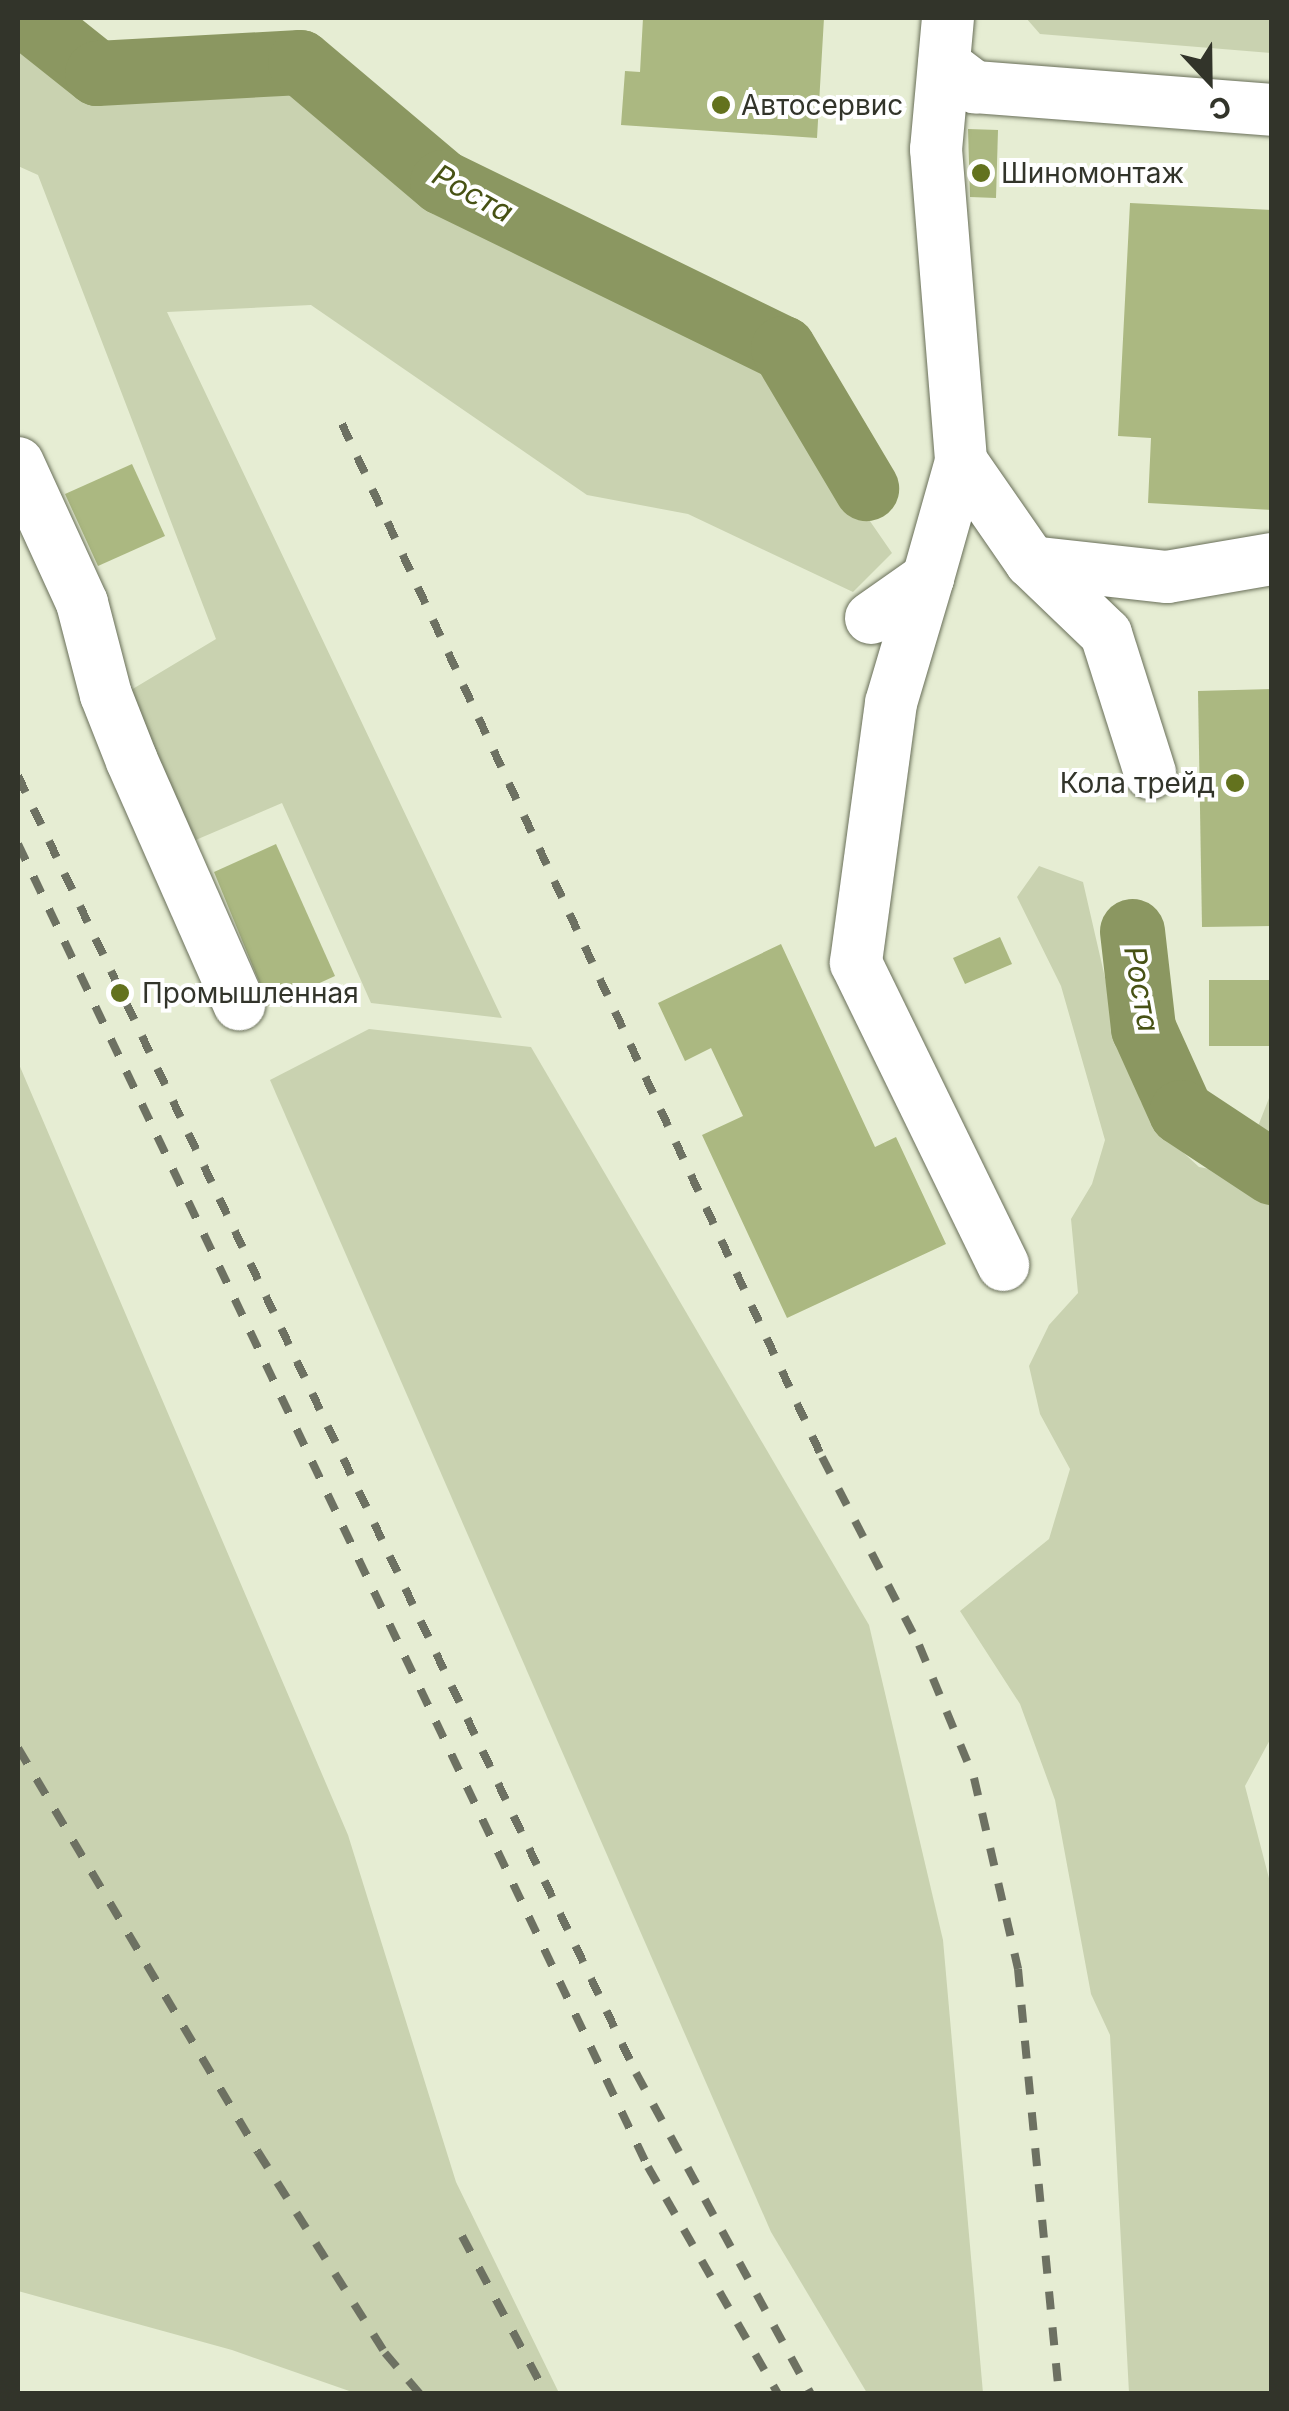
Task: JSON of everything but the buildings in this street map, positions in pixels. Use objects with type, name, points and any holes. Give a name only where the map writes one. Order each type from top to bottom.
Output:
[{"type":"street","points":[[946,41],[976,88],[1272,110]]},
{"type":"street","points":[[946,41],[936,150],[961,461],[891,703],[856,963],[1003,1265]]},
{"type":"street","points":[[961,461],[1032,562],[1106,634],[1150,773]]},
{"type":"street","points":[[18,462],[82,603],[106,695],[132,761],[239,1004]]},
{"type":"street","points":[[1032,562],[1168,576],[1272,559]]},
{"type":"street","points":[[871,618],[928,578]]},
{"type":"green space","points":[[1026,18],[1271,18],[1271,53],[1040,34]]},
{"type":"green space","points":[[18,45],[98,95],[292,80],[441,195],[731,320],[892,553],[853,592],[688,514],[587,495],[311,305],[167,312],[502,1018],[371,1003],[282,803],[191,842],[126,693],[216,639],[38,175],[18,166]]},
{"type":"green space","points":[[1039,866],[1083,882],[1117,1030],[1141,1102],[1161,1132],[1199,1167],[1226,1172],[1244,1162],[1271,1093],[1272,1736],[1245,1786],[1271,1886],[1271,2393],[1129,2393],[1110,2035],[1091,1994],[1055,1800],[1020,1704],[960,1611],[1049,1539],[1070,1469],[1040,1414],[1029,1366],[1049,1325],[1078,1293],[1071,1219],[1092,1184],[1105,1140],[1061,986],[1017,897]]},
{"type":"green space","points":[[369,1029],[531,1047],[869,1625],[943,1940],[983,2393],[867,2393],[771,2232],[270,1080]]},
{"type":"green space","points":[[18,1062],[348,1835],[456,2182],[559,2393],[355,2393],[232,2350],[18,2291]]},
{"type":"waterway","name":"Роста","points":[[28,18],[97,73],[300,62],[442,182],[783,348],[866,488]]},
{"type":"waterway","name":"Роста","points":[[1132,931],[1143,1028],[1181,1112],[1272,1172]]},
{"type":"railway","points":[[342,424],[822,1457],[919,1645],[974,1778],[1018,1969],[1059,2394]]},
{"type":"railway","points":[[18,776],[636,2073],[811,2394]]},
{"type":"railway","points":[[18,844],[648,2167],[778,2394]]},
{"type":"railway","points":[[18,1748],[258,2152],[385,2353],[420,2394]]},
{"type":"railway","points":[[462,2236],[546,2394]]},
{"type":"place","name":"Автосервис","points":[[721,105]]},
{"type":"place","name":"Шиномонтаж","points":[[981,173]]},
{"type":"place","name":"Кола трейд","points":[[1235,783]]},
{"type":"place","name":"Промышленная","points":[[120,993]]}]
